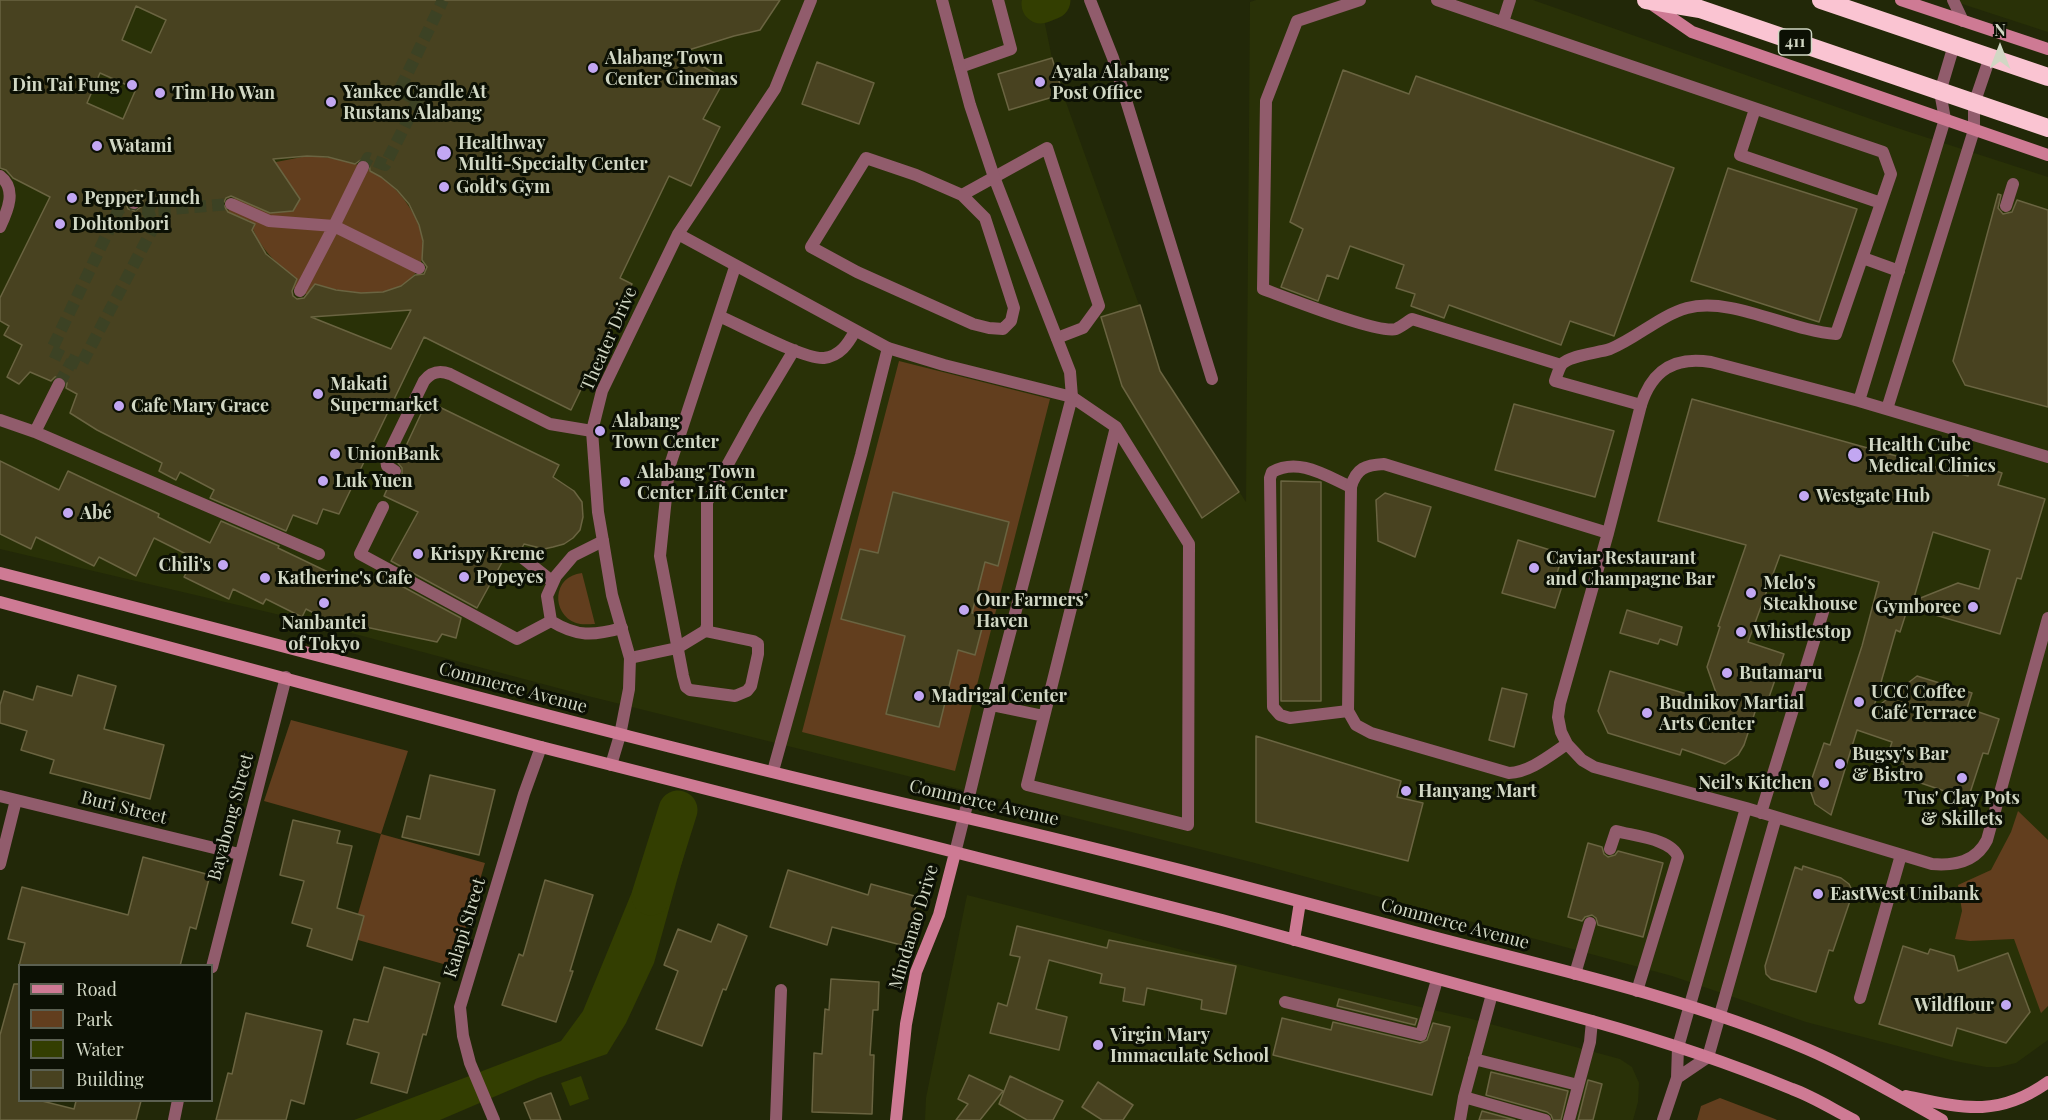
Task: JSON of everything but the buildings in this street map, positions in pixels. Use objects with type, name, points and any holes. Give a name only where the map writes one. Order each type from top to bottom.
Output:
[{"type":"highway","name":"411","points":[[1647,0],[1700,9],[2048,128]]},
{"type":"highway","points":[[1821,0],[2048,77]]},
{"type":"main road","name":"411","points":[[1647,0],[1692,32],[2048,155]]},
{"type":"main road","points":[[1901,0],[2048,49]]},
{"type":"main road","name":"Commerce Avenue","points":[[0,573],[620,735],[1232,883],[1637,991],[1719,1016],[1810,1050],[1942,1120]]},
{"type":"main road","points":[[0,602],[541,747],[1294,940],[1592,1021],[1708,1057],[1795,1090],[1854,1120]]},
{"type":"main road","name":"Mindanao Drive","points":[[896,1120],[906,1024],[916,972],[939,915],[955,852]]},
{"type":"main road","points":[[1294,940],[1300,902]]},
{"type":"main road","points":[[1892,1092],[1953,1106],[1977,1108],[2005,1103],[2034,1092],[2048,1082]]},
{"type":"street","name":"Theater Drive","points":[[611,765],[620,735],[630,683],[630,658],[612,595],[598,512],[592,431],[607,382],[678,234],[775,89],[811,0]]},
{"type":"street","points":[[942,0],[970,105],[994,177],[1070,372],[1072,397]]},
{"type":"street","points":[[960,67],[1011,49],[998,0]]},
{"type":"street","points":[[1090,0],[1113,58],[1212,379]]},
{"type":"street","points":[[1359,0],[1297,21],[1266,101],[1263,289],[1377,327],[1395,329],[1412,319],[1561,364]]},
{"type":"street","points":[[1440,0],[1883,152],[1891,174],[1836,334],[1820,333],[1728,308],[1709,305],[1689,307],[1671,313],[1612,348],[1593,355],[1569,358],[1561,364],[1555,381],[1641,405]]},
{"type":"street","points":[[1503,22],[1510,0]]},
{"type":"street","points":[[1953,0],[1963,21]]},
{"type":"street","points":[[1859,401],[1945,119],[1940,92],[1954,45]]},
{"type":"street","points":[[1887,409],[1974,130],[1974,104],[1990,57]]},
{"type":"street","points":[[1755,109],[1740,155],[1881,202]]},
{"type":"street","points":[[962,195],[1047,148],[1099,306],[1083,328],[1057,338]]},
{"type":"street","points":[[866,158],[916,175],[962,195],[985,218],[1014,308],[1011,321],[1003,328],[989,328],[973,324],[857,272],[811,247],[866,158]]},
{"type":"street","points":[[300,291],[363,167]]},
{"type":"street","points":[[0,176],[9,186],[10,194],[9,204],[0,227]]},
{"type":"street","points":[[2006,206],[2013,184]]},
{"type":"street","points":[[231,204],[269,221],[334,226],[419,268]]},
{"type":"street","points":[[678,234],[735,267],[888,348],[944,365],[1072,397],[1116,427],[1189,544],[1188,825],[1028,784],[1116,427]]},
{"type":"street","points":[[1863,258],[1899,271]]},
{"type":"street","points":[[630,658],[677,648],[705,631],[753,641],[758,644],[758,654],[751,686],[747,691],[735,696],[690,690],[686,687],[677,648],[660,556],[669,468],[735,267]]},
{"type":"street","points":[[719,316],[794,350],[819,358],[826,358],[843,349],[855,331]]},
{"type":"street","points":[[773,771],[861,455],[888,348]]},
{"type":"street","points":[[705,631],[707,502],[794,350]]},
{"type":"street","points":[[2048,457],[1859,401],[1711,362],[1688,360],[1667,368],[1658,374],[1646,390],[1641,405],[1560,703],[1558,717],[1561,732],[1567,744],[1582,760],[1594,767],[1746,808],[1932,864],[1945,865],[1966,861],[1982,849],[1997,807],[2044,648],[2048,618]]},
{"type":"street","points":[[395,471],[387,466],[386,459],[424,381],[436,372],[443,371],[450,374],[550,424],[592,431]]},
{"type":"street","points":[[35,432],[58,384]]},
{"type":"street","name":"Mindanao Drive","points":[[955,852],[1072,397]]},
{"type":"street","points":[[0,420],[35,432],[319,554]]},
{"type":"street","points":[[1567,744],[1528,769],[1518,773],[1509,773],[1363,730],[1356,725],[1348,711],[1351,487],[1354,476],[1361,469],[1384,464],[1608,533]]},
{"type":"street","points":[[1348,711],[1290,718],[1280,715],[1273,707],[1270,478],[1272,472],[1283,466],[1303,466],[1351,487]]},
{"type":"street","points":[[383,507],[360,554],[517,639],[551,621]]},
{"type":"street","points":[[603,541],[573,556],[553,582],[547,596],[551,621],[566,630],[594,635],[622,628]]},
{"type":"street","points":[[519,555],[553,582]]},
{"type":"street","points":[[1761,813],[1823,612]]},
{"type":"street","name":"Bayabong Street","points":[[213,964],[286,677]]},
{"type":"street","points":[[991,705],[1044,716]]},
{"type":"street","name":"Kalapi Street","points":[[493,1117],[470,1062],[463,1036],[460,1007],[524,794],[541,747]]},
{"type":"street","name":"Buri Street","points":[[0,796],[239,854]]},
{"type":"street","points":[[0,864],[16,800]]},
{"type":"street","points":[[1663,1120],[1677,1078],[1678,1047],[1746,808]]},
{"type":"street","points":[[1677,1078],[1708,1057],[1776,817]]},
{"type":"street","points":[[1610,849],[1616,831],[1666,844],[1676,851],[1678,857],[1637,991]]},
{"type":"street","points":[[1860,998],[1901,855]]},
{"type":"street","points":[[1575,974],[1590,923]]},
{"type":"street","points":[[1285,1002],[1421,1035],[1437,980]]},
{"type":"street","points":[[776,1120],[781,990]]},
{"type":"street","points":[[1460,1120],[1492,994]]},
{"type":"street","points":[[1569,1120],[1590,1042],[1592,1021]]},
{"type":"street","points":[[1474,1059],[1578,1085]]},
{"type":"street","points":[[1464,1097],[1545,1120]]},
{"type":"street","points":[[174,1120],[178,1102]]},
{"type":"shaded area","points":[[0,0],[1040,0],[1052,58],[1063,94],[1139,305],[1160,371],[1246,502],[1250,2],[1256,0],[1533,0],[1885,124],[2048,177],[2048,1040],[2016,1063],[1999,1067],[1955,1061],[1806,1022],[1672,976],[1251,862],[584,695],[310,622],[0,549]]},
{"type":"shaded area","points":[[1950,0],[2048,0],[2048,32]]},
{"type":"shaded area","name":"Virgin Mary Immaculate School","points":[[967,895],[1261,970],[1468,1018],[1620,1059],[1632,1067],[1639,1083],[1638,1102],[1633,1120],[925,1120],[926,1098]]},
{"type":"green space","points":[[307,156],[335,159],[361,166],[385,180],[404,200],[414,215],[423,240],[421,263],[416,273],[408,281],[397,288],[366,294],[315,284],[308,295],[292,287],[295,277],[267,252],[257,238],[249,220],[222,224],[236,195],[262,209],[271,163]]},
{"type":"green space","points":[[899,361],[1050,399],[955,771],[802,732]]},
{"type":"green space","points":[[582,573],[595,624],[576,623],[562,612],[559,604],[560,588],[565,581]]},
{"type":"green space","points":[[291,720],[408,751],[381,834],[264,801]]},
{"type":"green space","points":[[2018,811],[2048,840],[2048,1006],[2041,1013],[2014,939],[1970,941],[1955,939],[1962,911],[1958,885],[1991,870],[2011,832]]},
{"type":"green space","points":[[381,834],[485,863],[454,967],[351,938]]},
{"type":"green space","points":[[1720,1098],[1777,1120],[1697,1120],[1701,1106]]},
{"type":"water","points":[[653,841],[685,851],[654,963],[626,1023],[607,1054],[538,1078],[440,1120],[354,1120],[561,1041],[583,1011]]},
{"type":"water","points":[[581,1076],[589,1099],[570,1106],[561,1083]]},
{"type":"waterway","points":[[1041,4],[1051,0]]},
{"type":"waterway","points":[[651,896],[678,810]]},
{"type":"tunnel","points":[[363,167],[368,158],[385,165],[418,100],[399,91],[443,0]]},
{"type":"tunnel","points":[[151,204],[148,211],[134,203],[119,209],[51,351],[81,365],[154,226],[148,211],[231,204]]},
{"type":"tunnel","points":[[59,384],[72,361]]},
{"type":"place","name":"Alabang Town Center Cinemas","points":[[593,68]]},
{"type":"place","name":"Ayala Alabang Post Office","points":[[1040,82]]},
{"type":"place","name":"Din Tai Fung","points":[[132,85]]},
{"type":"place","name":"Tim Ho Wan","points":[[160,93]]},
{"type":"place","name":"Yankee Candle At Rustans Alabang","points":[[331,102]]},
{"type":"place","name":"Watami","points":[[97,146]]},
{"type":"place","name":"Healthway Multi-Specialty Center","points":[[444,153]]},
{"type":"place","name":"Gold's Gym","points":[[444,187]]},
{"type":"place","name":"Pepper Lunch","points":[[72,198]]},
{"type":"place","name":"Dohtonbori","points":[[60,224]]},
{"type":"place","name":"Makati Supermarket","points":[[318,394]]},
{"type":"place","name":"Cafe Mary Grace","points":[[119,406]]},
{"type":"place","name":"Alabang Town Center","points":[[600,431]]},
{"type":"place","name":"UnionBank","points":[[335,454]]},
{"type":"place","name":"Health Cube Medical Clinics","points":[[1855,455]]},
{"type":"place","name":"Luk Yuen","points":[[323,481]]},
{"type":"place","name":"Alabang Town Center Lift Center","points":[[625,482]]},
{"type":"place","name":"Westgate Hub","points":[[1804,496]]},
{"type":"place","name":"Abé","points":[[68,513]]},
{"type":"place","name":"Krispy Kreme","points":[[418,554]]},
{"type":"place","name":"Chili's","points":[[223,565]]},
{"type":"place","name":"Caviar Restaurant and Champagne Bar","points":[[1534,568]]},
{"type":"place","name":"Popeyes","points":[[464,577]]},
{"type":"place","name":"Katherine's Cafe","points":[[265,578]]},
{"type":"place","name":"Melo's Steakhouse","points":[[1751,593]]},
{"type":"place","name":"Nanbantei of Tokyo","points":[[324,603]]},
{"type":"place","name":"Gymboree","points":[[1973,607]]},
{"type":"place","name":"Our Farmers’ Haven","points":[[964,610]]},
{"type":"place","name":"Whistlestop","points":[[1741,632]]},
{"type":"place","name":"Butamaru","points":[[1727,673]]},
{"type":"place","name":"Madrigal Center","points":[[919,696]]},
{"type":"place","name":"UCC Coffee Café Terrace","points":[[1859,702]]},
{"type":"place","name":"Budnikov Martial Arts Center","points":[[1647,713]]},
{"type":"place","name":"Bugsy's Bar & Bistro","points":[[1840,764]]},
{"type":"place","name":"Tus' Clay Pots & Skillets","points":[[1962,778]]},
{"type":"place","name":"Neil's Kitchen","points":[[1824,783]]},
{"type":"place","name":"Hanyang Mart","points":[[1406,791]]},
{"type":"place","name":"EastWest Unibank","points":[[1818,894]]},
{"type":"place","name":"Wildflour","points":[[2006,1005]]},
{"type":"place","name":"Virgin Mary Immaculate School","points":[[1098,1045]]}]
